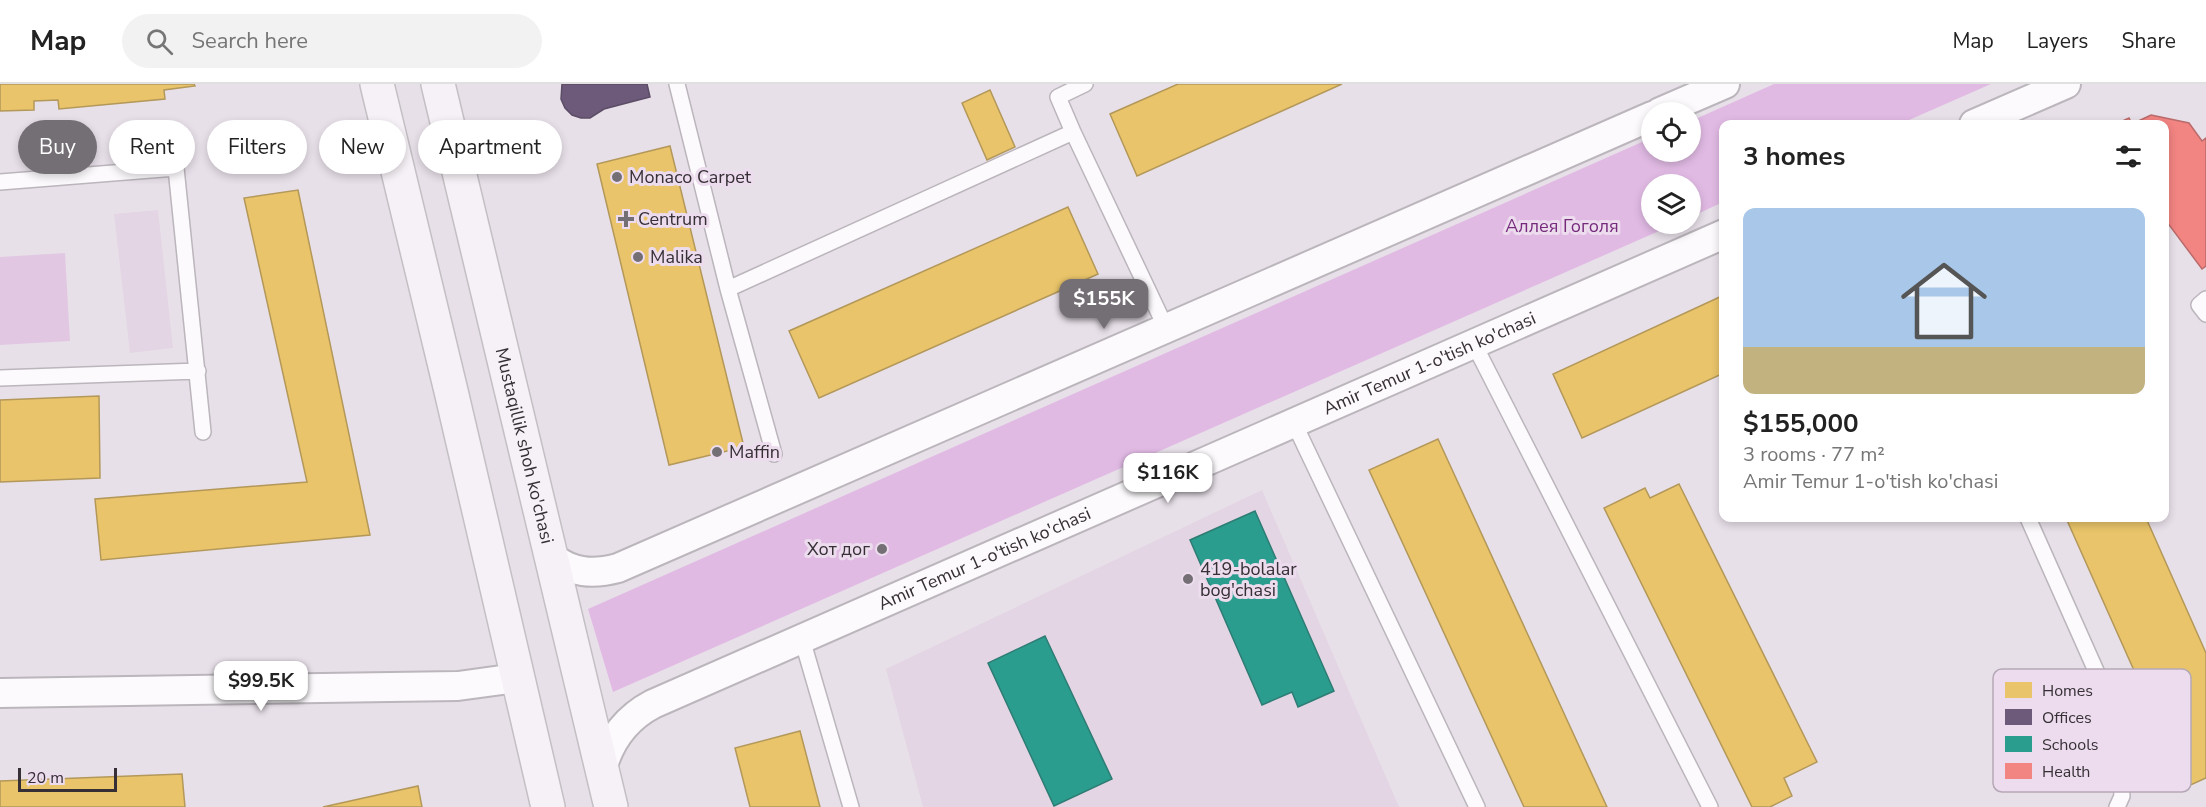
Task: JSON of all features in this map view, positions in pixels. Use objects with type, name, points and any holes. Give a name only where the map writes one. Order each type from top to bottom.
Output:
[{"type":"main road","points":[[377,84],[452,391],[548,807]]},
{"type":"main road","name":"Mustaqillik shoh ko'chasi","points":[[438,84],[611,807]]},
{"type":"street","points":[[1683,102],[1725,84]]},
{"type":"street","points":[[1983,120],[2066,84]]},
{"type":"street","points":[[551,557],[566,567],[584,572],[602,572],[618,568],[1641,121]]},
{"type":"street","name":"Amir Temur 1-o'tish ko'chasi","points":[[602,769],[609,746],[615,737],[629,721],[645,709],[1719,236]]},
{"type":"street","points":[[0,693],[458,686],[517,678]]},
{"type":"lane","points":[[677,84],[728,290],[774,454]]},
{"type":"lane","points":[[1085,84],[1054,90],[1166,328]]},
{"type":"lane","points":[[728,290],[1073,132]]},
{"type":"lane","points":[[0,182],[176,168],[204,432]]},
{"type":"lane","points":[[2206,299],[2199,305],[2206,314]]},
{"type":"lane","points":[[1474,344],[1710,807]]},
{"type":"lane","points":[[0,378],[198,371]]},
{"type":"lane","points":[[1294,423],[1477,807]]},
{"type":"lane","points":[[2030,522],[2095,669]]},
{"type":"lane","points":[[802,639],[851,807]]},
{"type":"lane","points":[[2117,807],[2122,792]]},
{"type":"shaded area","points":[[158,210],[173,348],[130,353],[114,214]]},
{"type":"shaded area","points":[[65,253],[70,341],[0,345],[0,257]]},
{"type":"shaded area","name":"419-bolalar bog'chasi","points":[[1262,490],[1399,807],[923,807],[886,669]]},
{"type":"green space","name":"Аллея Гоголя","points":[[1774,84],[1991,84],[1909,120],[1719,120],[1719,204],[1701,212],[1701,174],[1641,174],[1641,234],[1652,234],[613,692],[588,609],[1641,142],[1641,162],[1701,162],[1701,117]]},
{"type":"building: Homes","points":[[0,84],[194,84],[195,86],[164,90],[165,99],[59,109],[58,100],[34,101],[34,110],[0,111]]},
{"type":"building: Homes","points":[[1178,84],[1342,84],[1137,176],[1110,114]]},
{"type":"building: Homes","points":[[990,90],[1015,147],[987,160],[962,103]]},
{"type":"building: Homes","points":[[670,146],[744,447],[669,465],[597,164]]},
{"type":"building: Homes","points":[[298,190],[370,535],[101,560],[95,499],[307,482],[244,198]]},
{"type":"building: Homes","points":[[1068,207],[1098,274],[819,398],[789,331]]},
{"type":"building: Homes","points":[[1719,297],[1719,375],[1582,438],[1553,374]]},
{"type":"building: Homes","points":[[99,396],[100,478],[0,482],[0,400]]},
{"type":"building: Homes","points":[[1438,439],[1607,807],[1524,807],[1369,470]]},
{"type":"building: Homes","points":[[1679,484],[1817,762],[1784,778],[1792,796],[1770,807],[1752,807],[1604,508],[1645,488],[1650,498]]},
{"type":"building: Homes","points":[[2068,522],[2148,522],[2206,653],[2206,778],[2191,785],[2191,669],[2133,669]]},
{"type":"building: Homes","points":[[800,731],[820,807],[750,807],[735,748]]},
{"type":"building: Homes","points":[[182,774],[185,807],[0,807],[0,781]]},
{"type":"building: Homes","points":[[418,786],[422,807],[323,807]]},
{"type":"building: Offices","points":[[562,84],[647,84],[650,97],[604,109],[590,118],[581,118],[572,115],[565,108],[561,99]]},
{"type":"building: Schools","points":[[1255,511],[1334,691],[1298,707],[1292,692],[1262,705],[1190,540]]},
{"type":"building: Schools","points":[[1045,636],[1112,779],[1054,806],[988,663]]},
{"type":"building: Health","points":[[2151,115],[2189,123],[2202,141],[2206,138],[2206,266],[2202,269],[2169,225],[2169,120],[2140,120]]},
{"type":"place","name":"Monaco Carpet","points":[[617,177]]},
{"type":"place","name":"Centrum","points":[[626,219]]},
{"type":"place","name":"Malika","points":[[638,257]]},
{"type":"place","name":"Maffin","points":[[717,452]]},
{"type":"place","name":"Хот дог","points":[[882,549]]},
{"type":"place","name":"419-bolalar bog'chasi","points":[[1188,579]]}]
